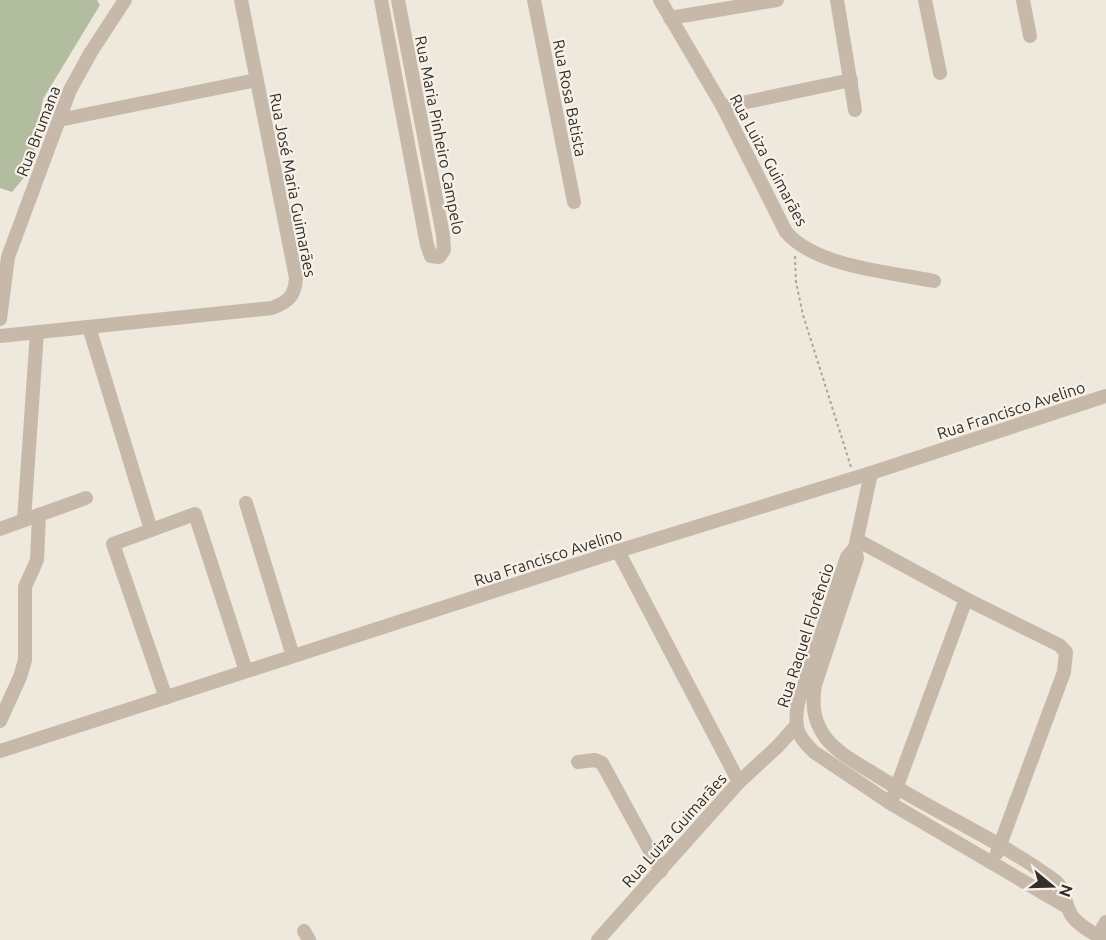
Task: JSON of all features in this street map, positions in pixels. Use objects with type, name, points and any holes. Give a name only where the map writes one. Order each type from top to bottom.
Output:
[{"type":"street","name":"Rua Brumana","points":[[0,319],[8,257],[70,90],[91,52],[125,0]]},
{"type":"street","name":"Rua José Maria Guimarães","points":[[0,336],[272,308],[289,300],[293,294],[296,278],[241,0]]},
{"type":"street","name":"Rua Maria Pinheiro Campelo","points":[[381,0],[427,245],[431,256],[440,257],[444,245],[398,0]]},
{"type":"street","name":"Rua Rosa Batista","points":[[534,0],[574,202]]},
{"type":"street","name":"Rua Luiza Guimarães","points":[[660,0],[723,107],[786,232],[794,241],[826,258],[934,281]]},
{"type":"street","points":[[670,18],[777,0]]},
{"type":"street","points":[[837,0],[855,110]]},
{"type":"street","points":[[925,0],[940,73]]},
{"type":"street","points":[[1023,0],[1030,36]]},
{"type":"street","points":[[59,120],[256,80]]},
{"type":"street","points":[[723,107],[851,80]]},
{"type":"street","points":[[399,93],[415,90]]},
{"type":"street","points":[[89,327],[151,530]]},
{"type":"street","points":[[24,520],[37,332]]},
{"type":"street","name":"Rua Francisco Avelino","points":[[0,751],[1106,396]]},
{"type":"street","points":[[871,473],[856,544],[1059,645],[1066,652],[1064,672],[993,862]]},
{"type":"street","points":[[0,529],[86,498]]},
{"type":"street","points":[[246,503],[293,656]]},
{"type":"street","points":[[166,698],[113,544],[195,514],[246,671]]},
{"type":"street","points":[[0,721],[25,660],[25,586],[37,560],[39,515]]},
{"type":"street","name":"Rua Raquel Florêncio","points":[[856,544],[847,557],[798,703],[795,727],[804,743],[890,803],[1067,907]]},
{"type":"street","name":"Rua Raquel Florêncio","points":[[856,544],[857,558],[812,700],[814,714],[825,737],[840,752],[897,788],[1055,881],[1064,894],[1067,907],[1077,921],[1102,938]]},
{"type":"street","points":[[618,551],[739,782]]},
{"type":"street","points":[[890,803],[966,599]]},
{"type":"street","name":"Rua Luiza Guimarães","points":[[598,940],[739,782],[795,727]]},
{"type":"street","points":[[778,746],[804,743],[825,737]]},
{"type":"street","points":[[578,762],[595,760],[602,763],[661,871]]},
{"type":"street","points":[[1102,938],[1106,922]]},
{"type":"path","points":[[794,241],[796,282],[803,315],[854,478]]},
{"type":"green space","points":[[0,0],[97,0],[100,5],[43,99],[31,169],[12,192],[0,188]]}]
